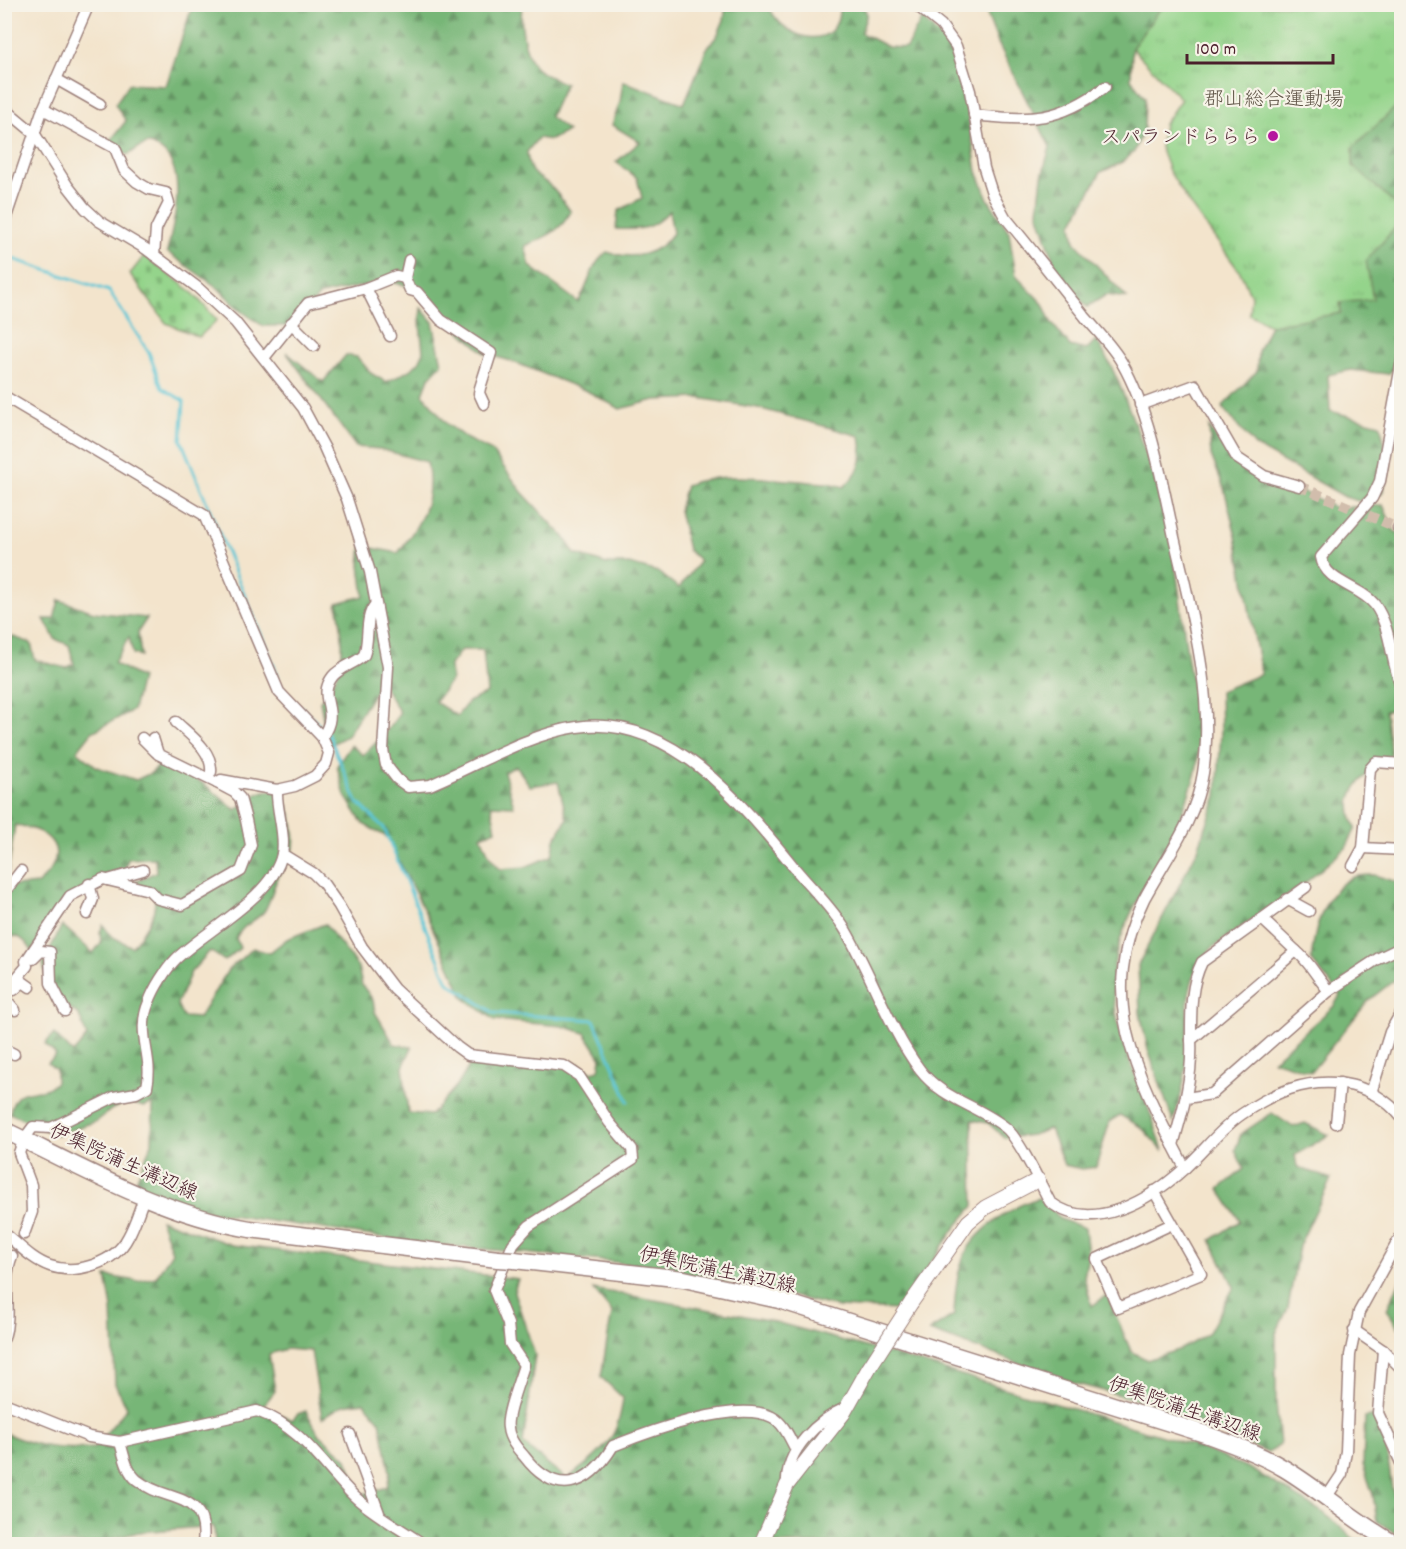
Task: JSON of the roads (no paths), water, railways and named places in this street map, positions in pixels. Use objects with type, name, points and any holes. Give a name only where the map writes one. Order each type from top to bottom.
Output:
[{"type":"main road","name":"伊集院蒲生溝辺線","points":[[4,1130],[144,1198],[227,1225],[684,1279],[779,1300],[1240,1446],[1285,1469],[1354,1520],[1395,1545]]},
{"type":"street","points":[[4,223],[43,109],[90,4]]},
{"type":"street","points":[[915,4],[941,25],[956,46],[989,185],[1005,217],[1122,362],[1140,405],[1162,480],[1200,666],[1206,722],[1203,775],[1194,808],[1171,855],[1144,900],[1121,970],[1121,1005],[1128,1042],[1185,1168]]},
{"type":"street","points":[[56,79],[100,104]]},
{"type":"street","points":[[974,115],[1020,120],[1062,113],[1082,105],[1105,87]]},
{"type":"street","points":[[4,108],[34,133],[84,208],[118,234],[154,255],[204,294],[234,322],[303,408],[324,447],[359,533],[388,668],[383,750],[386,765],[397,779],[412,788],[430,786],[543,735],[576,727],[601,725],[625,730],[676,751],[733,795],[845,929],[903,1042],[921,1071],[939,1089],[1008,1129],[1050,1202],[1060,1210],[1080,1215],[1101,1215],[1154,1191],[1185,1168],[1240,1115],[1273,1095],[1305,1083],[1340,1083],[1355,1086],[1371,1093],[1396,1110],[1401,1118]]},
{"type":"street","points":[[43,109],[115,148],[124,170],[149,189],[166,193],[169,203],[156,229],[154,255]]},
{"type":"street","points":[[408,260],[405,278],[410,290],[417,292],[441,320],[491,353],[479,393],[484,404]]},
{"type":"street","points":[[264,358],[308,303],[366,288],[396,276],[405,278]]},
{"type":"street","points":[[366,288],[390,336]]},
{"type":"street","points":[[291,323],[314,346]]},
{"type":"street","points":[[1401,360],[1380,481],[1372,498],[1321,557],[1322,564],[1335,579],[1357,589],[1375,605],[1387,632],[1394,671],[1401,688]]},
{"type":"street","points":[[1140,405],[1195,385],[1237,458],[1264,476],[1299,486]]},
{"type":"street","points":[[4,396],[204,515],[279,692],[322,736],[329,753],[326,764],[315,776],[295,786],[277,790],[219,782],[202,758]]},
{"type":"street","points":[[322,736],[330,725],[331,716],[326,693],[329,682],[340,669],[364,655],[368,646],[369,612],[375,605]]},
{"type":"street","points":[[176,722],[208,754],[212,761],[211,772]]},
{"type":"street","points":[[107,880],[149,890],[158,899],[182,904],[242,871],[251,845],[240,798],[219,782],[158,754],[148,738]]},
{"type":"street","points":[[1353,866],[1363,848],[1370,769],[1376,762],[1401,764]]},
{"type":"street","points":[[24,1234],[32,1212],[32,1185],[19,1153],[24,1139],[33,1126],[51,1128],[114,1097],[136,1093],[147,1087],[151,1070],[143,1038],[143,1017],[150,999],[174,961],[239,911],[267,882],[282,854],[277,790]]},
{"type":"street","points":[[1363,848],[1401,850]]},
{"type":"street","points":[[282,854],[313,873],[339,906],[362,947],[394,989],[457,1047],[468,1055],[483,1058],[564,1066],[579,1076],[609,1122],[632,1149],[633,1159],[529,1226],[513,1244],[499,1273],[494,1290],[508,1324],[510,1344],[524,1365],[507,1427],[513,1443],[535,1471],[547,1480],[568,1484],[586,1477],[602,1465],[613,1446],[706,1416],[747,1412],[771,1416],[777,1420],[796,1450]]},
{"type":"street","points":[[5,996],[70,896],[89,885],[143,870]]},
{"type":"street","points":[[4,892],[21,871]]},
{"type":"street","points":[[87,914],[93,899],[89,885]]},
{"type":"street","points":[[1173,1145],[1186,1098],[1192,1063],[1191,1007],[1196,975],[1202,962],[1306,887]]},
{"type":"street","points":[[1287,899],[1309,911]]},
{"type":"street","points":[[1262,919],[1307,959],[1316,978],[1329,991]]},
{"type":"street","points":[[1186,1098],[1212,1094],[1329,991],[1379,958],[1401,947]]},
{"type":"street","points":[[26,948],[26,963]]},
{"type":"street","points":[[26,963],[41,951],[50,952],[51,983],[65,1011]]},
{"type":"street","points":[[1191,1040],[1296,951]]},
{"type":"street","points":[[5,996],[23,982],[30,987]]},
{"type":"street","points":[[5,996],[15,1010]]},
{"type":"street","points":[[1371,1093],[1390,1032],[1401,1011]]},
{"type":"street","points":[[1336,1124],[1340,1083]]},
{"type":"street","points":[[761,1545],[787,1485],[848,1407],[869,1368],[911,1303],[968,1222],[986,1207],[1038,1180]]},
{"type":"street","points":[[1154,1191],[1201,1274],[1118,1308],[1097,1259],[1172,1224]]},
{"type":"street","points":[[4,1233],[32,1257],[51,1267],[72,1269],[92,1266],[111,1256],[128,1239],[144,1198]]},
{"type":"street","points":[[1326,1498],[1342,1474],[1346,1451],[1349,1367],[1359,1312],[1401,1234]]},
{"type":"street","points":[[4,1338],[9,1322],[7,1268],[12,1256]]},
{"type":"street","points":[[1354,1330],[1383,1350],[1401,1370]]},
{"type":"street","points":[[1383,1350],[1378,1413],[1401,1465]]},
{"type":"street","points":[[4,1403],[89,1437],[120,1442],[257,1411],[278,1419],[297,1432],[356,1498],[423,1545]]},
{"type":"street","points":[[787,1485],[786,1471],[796,1450],[821,1421],[848,1407]]},
{"type":"street","points":[[350,1434],[379,1513]]},
{"type":"street","points":[[120,1442],[127,1467],[136,1480],[156,1491],[189,1502],[198,1511],[204,1534],[203,1545]]},
{"type":"waterway","points":[[4,256],[109,291],[149,353],[162,388],[184,401],[181,440],[278,676]]},
{"type":"waterway","points":[[301,707],[323,729]]},
{"type":"waterway","points":[[328,733],[357,802],[384,828],[448,982],[494,1013],[594,1020],[628,1101]]},
{"type":"tunnel","points":[[1299,486],[1398,528]]},
{"type":"place","name":"スパランドららら","points":[[1273,136]]},
{"type":"park label","name":"郡山総合運動場","points":[[1274,98]]}]
